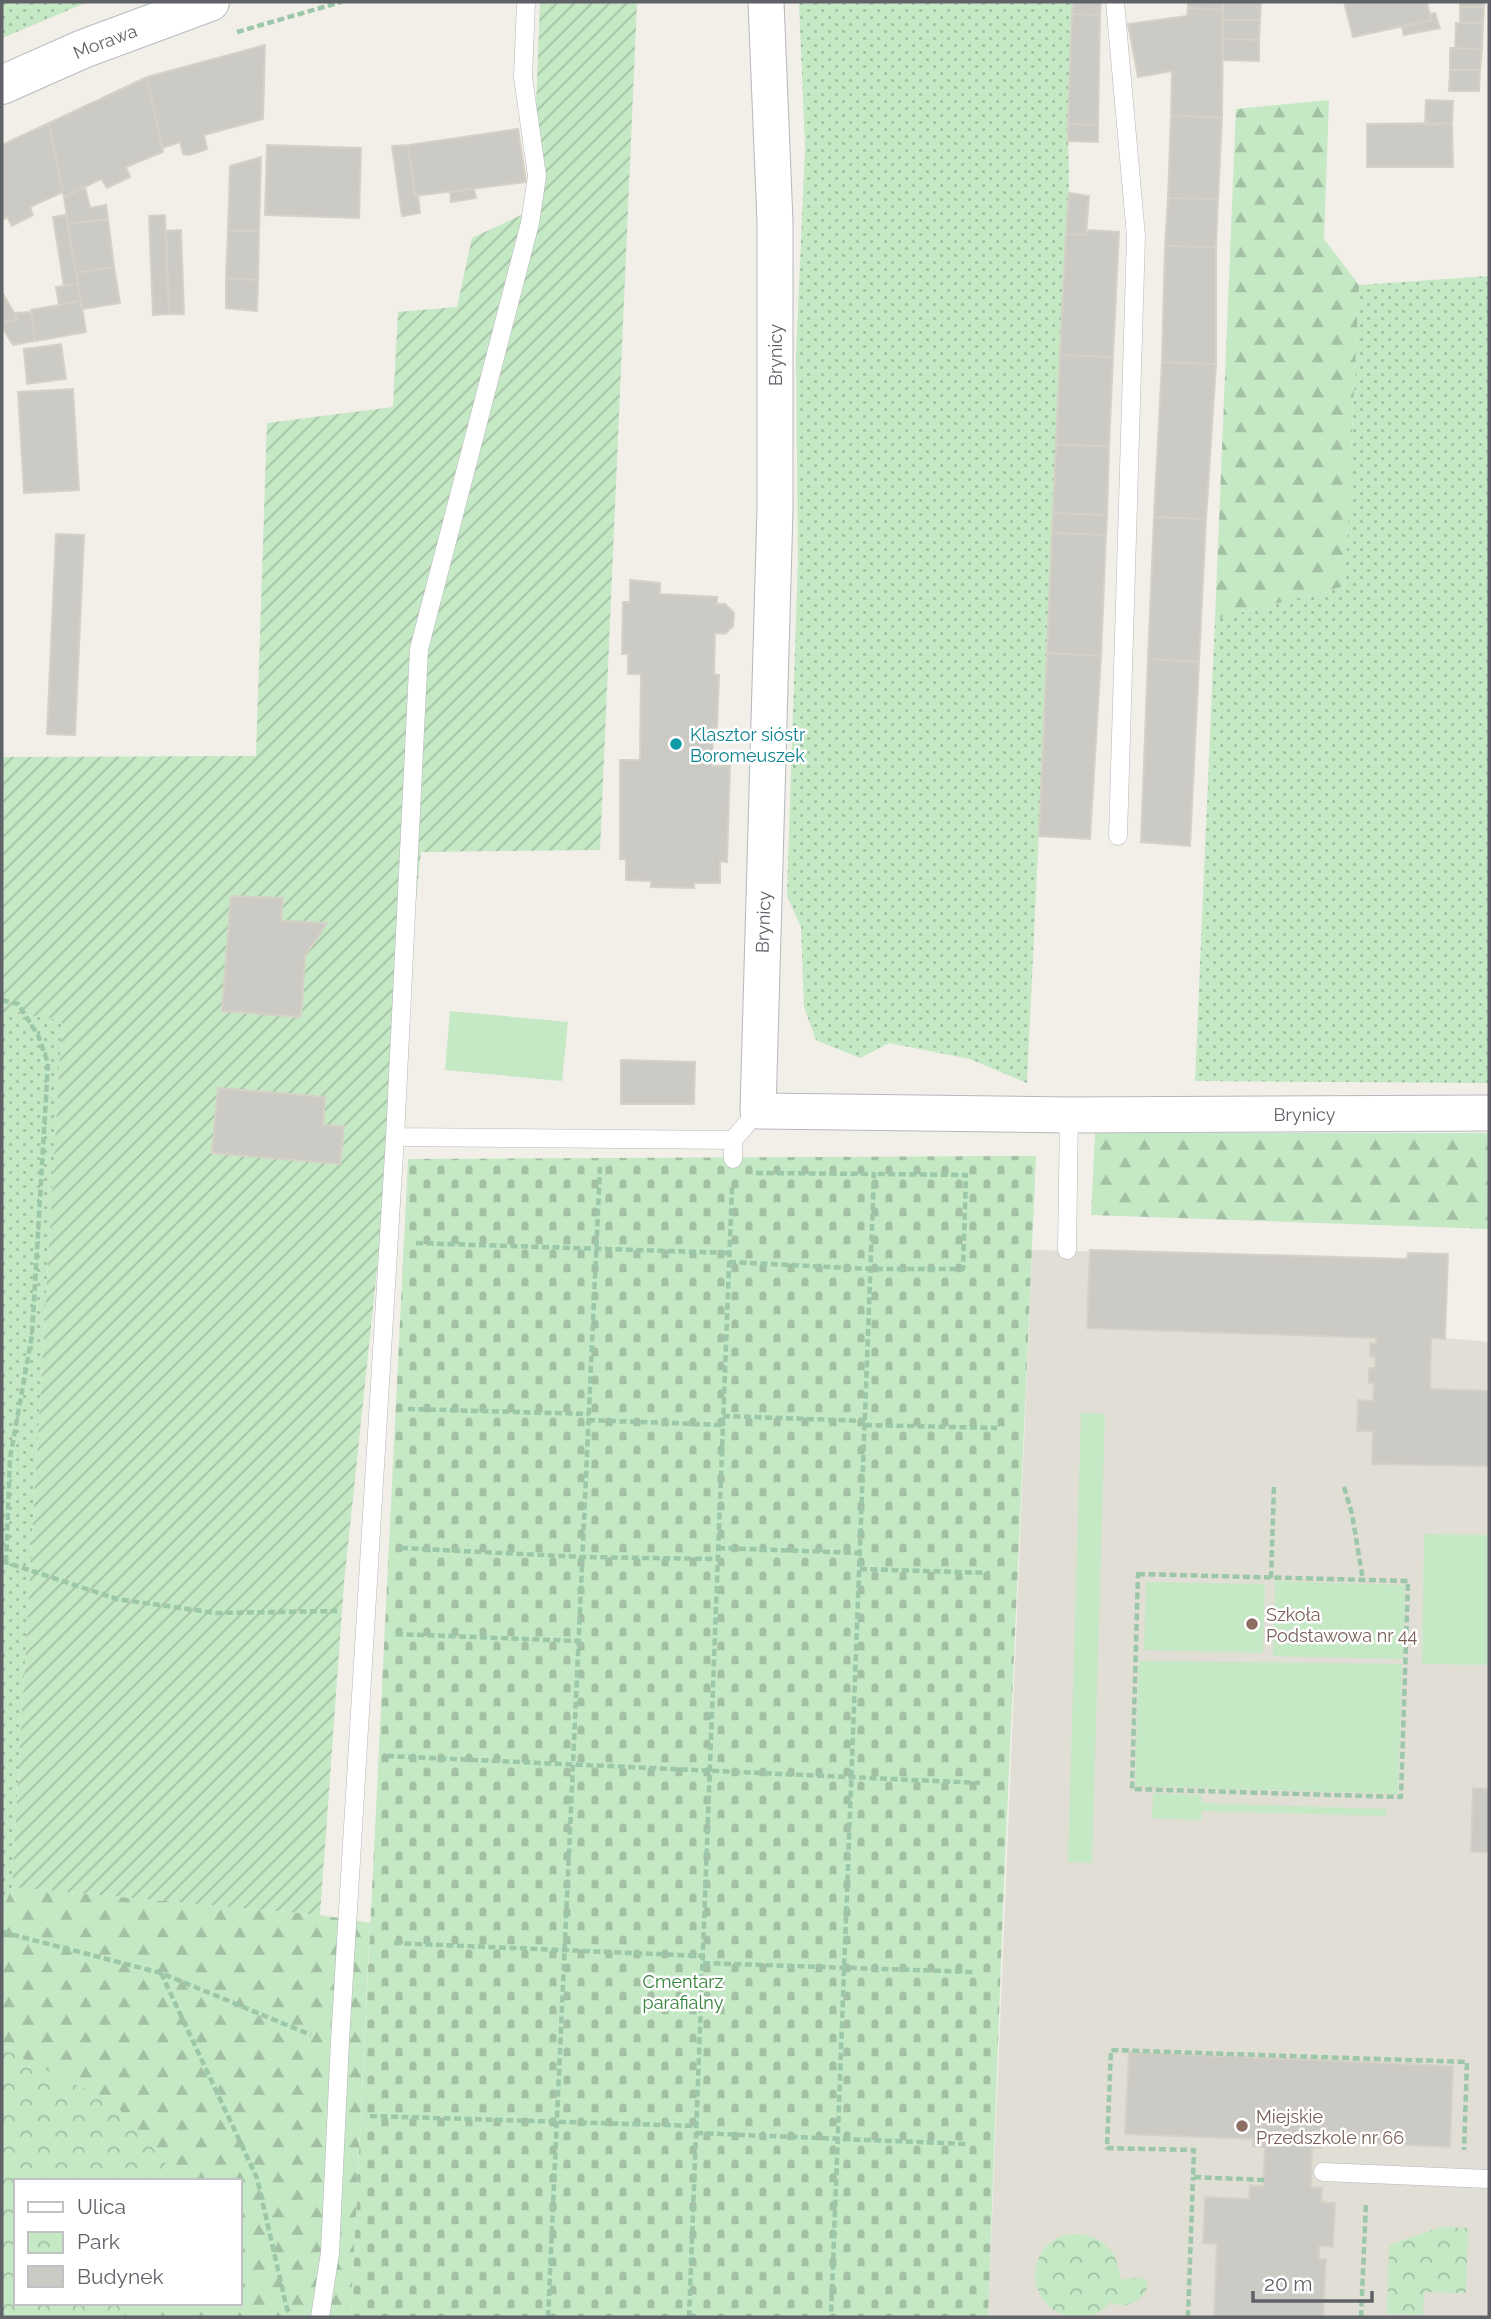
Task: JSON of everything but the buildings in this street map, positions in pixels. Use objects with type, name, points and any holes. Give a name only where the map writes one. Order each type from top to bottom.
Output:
[{"type":"street","name":"Morawa","points":[[2,85],[83,49],[210,2]]},
{"type":"street","name":"Brynicy","points":[[766,2],[775,222],[775,509],[758,1111],[1069,1115],[1489,1113]]},
{"type":"lane","points":[[320,2317],[330,2253],[365,1611],[395,1137],[419,649],[530,223],[537,176],[523,77],[526,2]]},
{"type":"lane","points":[[1115,2],[1136,236],[1118,836]]},
{"type":"lane","points":[[733,1166],[733,1140],[758,1111]]},
{"type":"lane","points":[[1068,1250],[1069,1115]]},
{"type":"lane","points":[[395,1137],[733,1140]]},
{"type":"lane","points":[[1323,2172],[1489,2179]]},
{"type":"path","points":[[2,1000],[18,1004],[38,1035],[48,1063],[32,1335],[10,1458],[4,1562],[117,1599],[216,1613],[365,1611]]},
{"type":"path","points":[[548,2317],[600,1166]]},
{"type":"path","points":[[690,2317],[696,2126],[703,1963],[718,1548],[729,1262],[730,1254],[733,1166],[874,1174],[966,1175],[963,1269],[871,1269],[729,1262]]},
{"type":"path","points":[[587,1167],[613,1167]]},
{"type":"path","points":[[831,2317],[874,1174]]},
{"type":"path","points":[[412,1243],[730,1254]]},
{"type":"path","points":[[407,1395],[407,1409],[723,1425]]},
{"type":"path","points":[[723,1416],[997,1428]]},
{"type":"path","points":[[1271,1578],[1274,1486]]},
{"type":"path","points":[[1344,1487],[1352,1514],[1363,1580]]},
{"type":"path","points":[[400,1560],[401,1548],[582,1557],[718,1559]]},
{"type":"path","points":[[718,1548],[860,1553]]},
{"type":"path","points":[[860,1569],[990,1573]]},
{"type":"path","points":[[1138,1574],[1271,1578],[1408,1581],[1401,1797],[1132,1789],[1138,1574]]},
{"type":"path","points":[[395,1647],[397,1622]]},
{"type":"path","points":[[396,1634],[578,1641]]},
{"type":"path","points":[[387,1756],[388,1742]]},
{"type":"path","points":[[358,1755],[980,1783]]},
{"type":"path","points":[[2,1931],[161,1973],[305,2034],[340,2041]]},
{"type":"path","points":[[394,1943],[703,1956]]},
{"type":"path","points":[[703,1963],[975,1972]]},
{"type":"path","points":[[161,1973],[257,2178],[287,2309],[293,2317]]},
{"type":"path","points":[[1188,2317],[1194,2150],[1107,2148],[1111,2050],[1467,2062],[1463,2155]]},
{"type":"path","points":[[370,2116],[696,2126]]},
{"type":"path","points":[[696,2133],[967,2144]]},
{"type":"path","points":[[1361,2317],[1367,2174]]},
{"type":"path","points":[[1193,2176],[1264,2180]]},
{"type":"shaded area","name":"Szkoła Podstawowa nr 44","points":[[1032,1250],[1407,1259],[1408,1253],[1448,1254],[1445,1338],[1489,1342],[1489,2317],[988,2317]]},
{"type":"green space","points":[[2,2],[88,2],[2,38]]},
{"type":"green space","points":[[540,2],[637,2],[600,850],[421,852],[344,1583],[320,1915],[12,1887],[62,1020],[2,1012],[2,757],[256,756],[267,423],[393,407],[398,312],[457,307],[472,238],[532,210]]},
{"type":"green space","points":[[799,2],[1073,2],[1068,124],[1069,193],[1027,1083],[970,1059],[889,1043],[860,1058],[816,1040],[804,1007],[801,927],[787,896],[798,558],[796,355],[805,148]]},
{"type":"green space","points":[[1329,100],[1324,239],[1359,285],[1345,586],[1215,619],[1236,109]]},
{"type":"green space","points":[[1489,276],[1489,1083],[1195,1081],[1215,619],[1345,586],[1359,285]]},
{"type":"green space","points":[[450,1011],[568,1022],[562,1081],[445,1070]]},
{"type":"green space","points":[[2,1012],[62,1020],[12,1887],[2,1912]]},
{"type":"green space","points":[[1095,1133],[1489,1133],[1489,1229],[1091,1215]]},
{"type":"green space","name":"Cmentarz parafialny","points":[[1036,1156],[988,2317],[351,2317],[408,1159]]},
{"type":"green space","points":[[1081,1413],[1105,1414],[1092,1863],[1068,1862]]},
{"type":"green space","points":[[1424,1534],[1489,1535],[1489,1665],[1422,1664]]},
{"type":"green space","points":[[1275,1581],[1405,1585],[1403,1659],[1273,1656]]},
{"type":"green space","points":[[1146,1582],[1265,1584],[1263,1653],[1144,1650]]},
{"type":"green space","points":[[1139,1661],[1402,1664],[1398,1794],[1135,1786]]},
{"type":"green space","points":[[1153,1793],[1201,1795],[1202,1803],[1387,1809],[1386,1816],[1202,1811],[1201,1820],[1152,1818]]},
{"type":"green space","points":[[12,1887],[320,1915],[370,1923],[351,2317],[2,2317],[2,1912]]},
{"type":"green space","points":[[2,2050],[115,2104],[179,2179],[14,2179],[14,2305],[132,2305],[123,2317],[2,2317]]},
{"type":"green space","points":[[1441,2227],[1468,2228],[1466,2293],[1424,2292],[1423,2315],[1387,2314],[1389,2245]]},
{"type":"green space","points":[[1082,2234],[1099,2240],[1110,2249],[1117,2262],[1121,2280],[1145,2280],[1148,2285],[1139,2299],[1131,2304],[1111,2302],[1096,2314],[1083,2317],[1061,2314],[1049,2306],[1040,2295],[1036,2282],[1036,2268],[1041,2254],[1050,2243],[1065,2235]]},
{"type":"place","name":"Klasztor sióstr Boromeuszek","points":[[676,744]]},
{"type":"place","name":"Szkoła Podstawowa nr 44","points":[[1252,1624]]},
{"type":"place","name":"Miejskie Przedszkole nr 66","points":[[1242,2126]]}]
